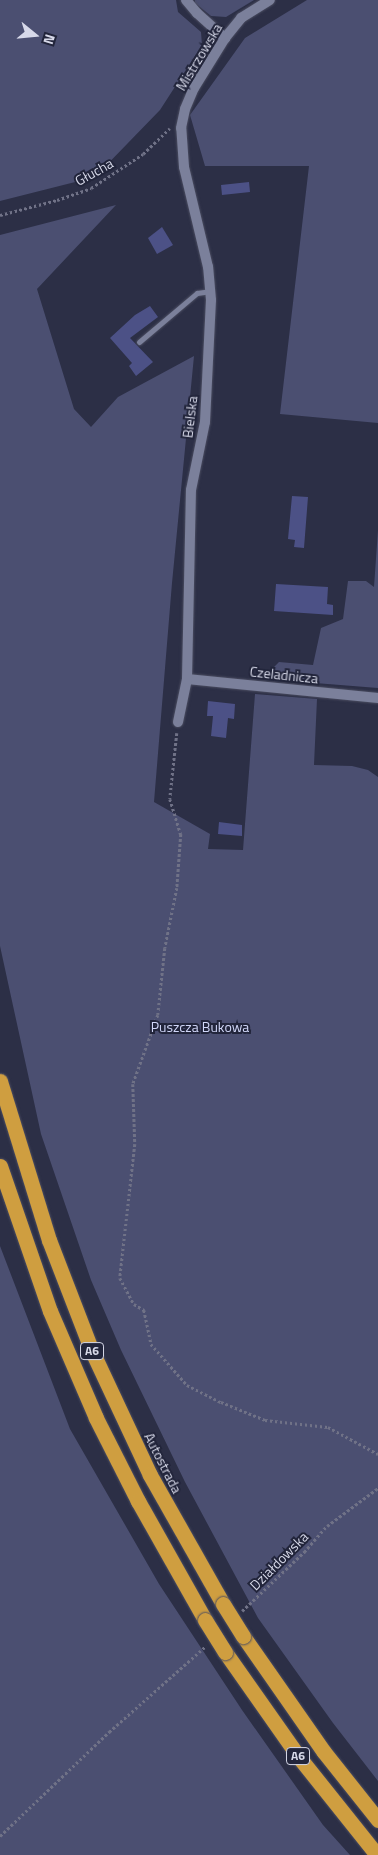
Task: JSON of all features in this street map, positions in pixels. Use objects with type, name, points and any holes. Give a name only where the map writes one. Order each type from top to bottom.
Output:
[{"type":"highway","name":"Autostrada","points":[[0,1081],[48,1240],[91,1349],[150,1476],[243,1636],[324,1752],[378,1820]]},
{"type":"highway","name":"A6","points":[[0,1166],[47,1304],[93,1411],[134,1494],[225,1652],[298,1756],[377,1855]]},
{"type":"street","points":[[186,0],[197,13],[225,38]]},
{"type":"street","name":"Mistrzowska","points":[[182,117],[194,88],[225,38],[242,18],[270,0]]},
{"type":"street","name":"Bielska","points":[[178,722],[187,679],[191,490],[205,422],[211,290],[208,267],[181,153],[182,117]]},
{"type":"street","name":"Czeladnicza","points":[[187,679],[378,698]]},
{"type":"lane","points":[[139,342],[197,293],[211,290]]},
{"type":"path","name":"Głucha","points":[[0,215],[57,200],[91,188],[143,154],[182,117]]},
{"type":"path","points":[[178,722],[170,799],[181,834],[177,888],[164,948],[158,1015],[133,1084],[135,1144],[120,1278],[134,1304],[144,1310],[151,1344],[187,1385],[220,1402],[265,1420],[328,1427],[378,1454]]},
{"type":"path","name":"Działdowska","points":[[238,1615],[304,1552],[327,1526],[378,1488]]},
{"type":"path","points":[[0,1836],[109,1732],[211,1640]]},
{"type":"green space","points":[[0,0],[176,0],[178,12],[201,32],[202,45],[160,110],[95,177],[0,201]]},
{"type":"green space","points":[[195,0],[254,0],[226,17],[211,16],[195,3]]},
{"type":"green space","points":[[307,0],[378,0],[378,423],[280,414],[309,166],[205,166],[190,115],[245,38]]},
{"type":"green space","name":"Puszcza Bukowa","points":[[116,205],[37,289],[74,409],[91,427],[118,397],[194,356],[172,583],[154,802],[210,834],[208,849],[243,850],[255,694],[317,699],[314,765],[352,766],[368,770],[378,777],[378,1781],[333,1723],[258,1618],[185,1482],[121,1350],[91,1280],[41,1134],[0,946],[0,235]]},
{"type":"green space","points":[[378,530],[378,688],[277,680],[269,672],[279,662],[313,665],[321,628],[343,619],[348,581],[366,581],[374,587]]},
{"type":"green space","points":[[0,1246],[70,1429],[159,1584],[242,1710],[323,1825],[350,1855],[0,1855]]},
{"type":"building","points":[[249,182],[250,192],[222,195],[221,185]]},
{"type":"building","points":[[162,227],[173,245],[157,254],[148,238]]},
{"type":"building","points":[[150,306],[158,317],[130,338],[153,362],[136,376],[129,366],[132,363],[110,338],[135,315]]},
{"type":"building","points":[[292,496],[308,497],[304,548],[294,547],[295,540],[288,539]]},
{"type":"building","points":[[276,584],[328,587],[327,604],[333,605],[333,615],[274,611]]},
{"type":"building","points":[[208,701],[235,704],[234,719],[228,718],[226,738],[211,736],[213,716],[207,716]]},
{"type":"building","points":[[219,822],[242,825],[242,836],[218,834]]}]
